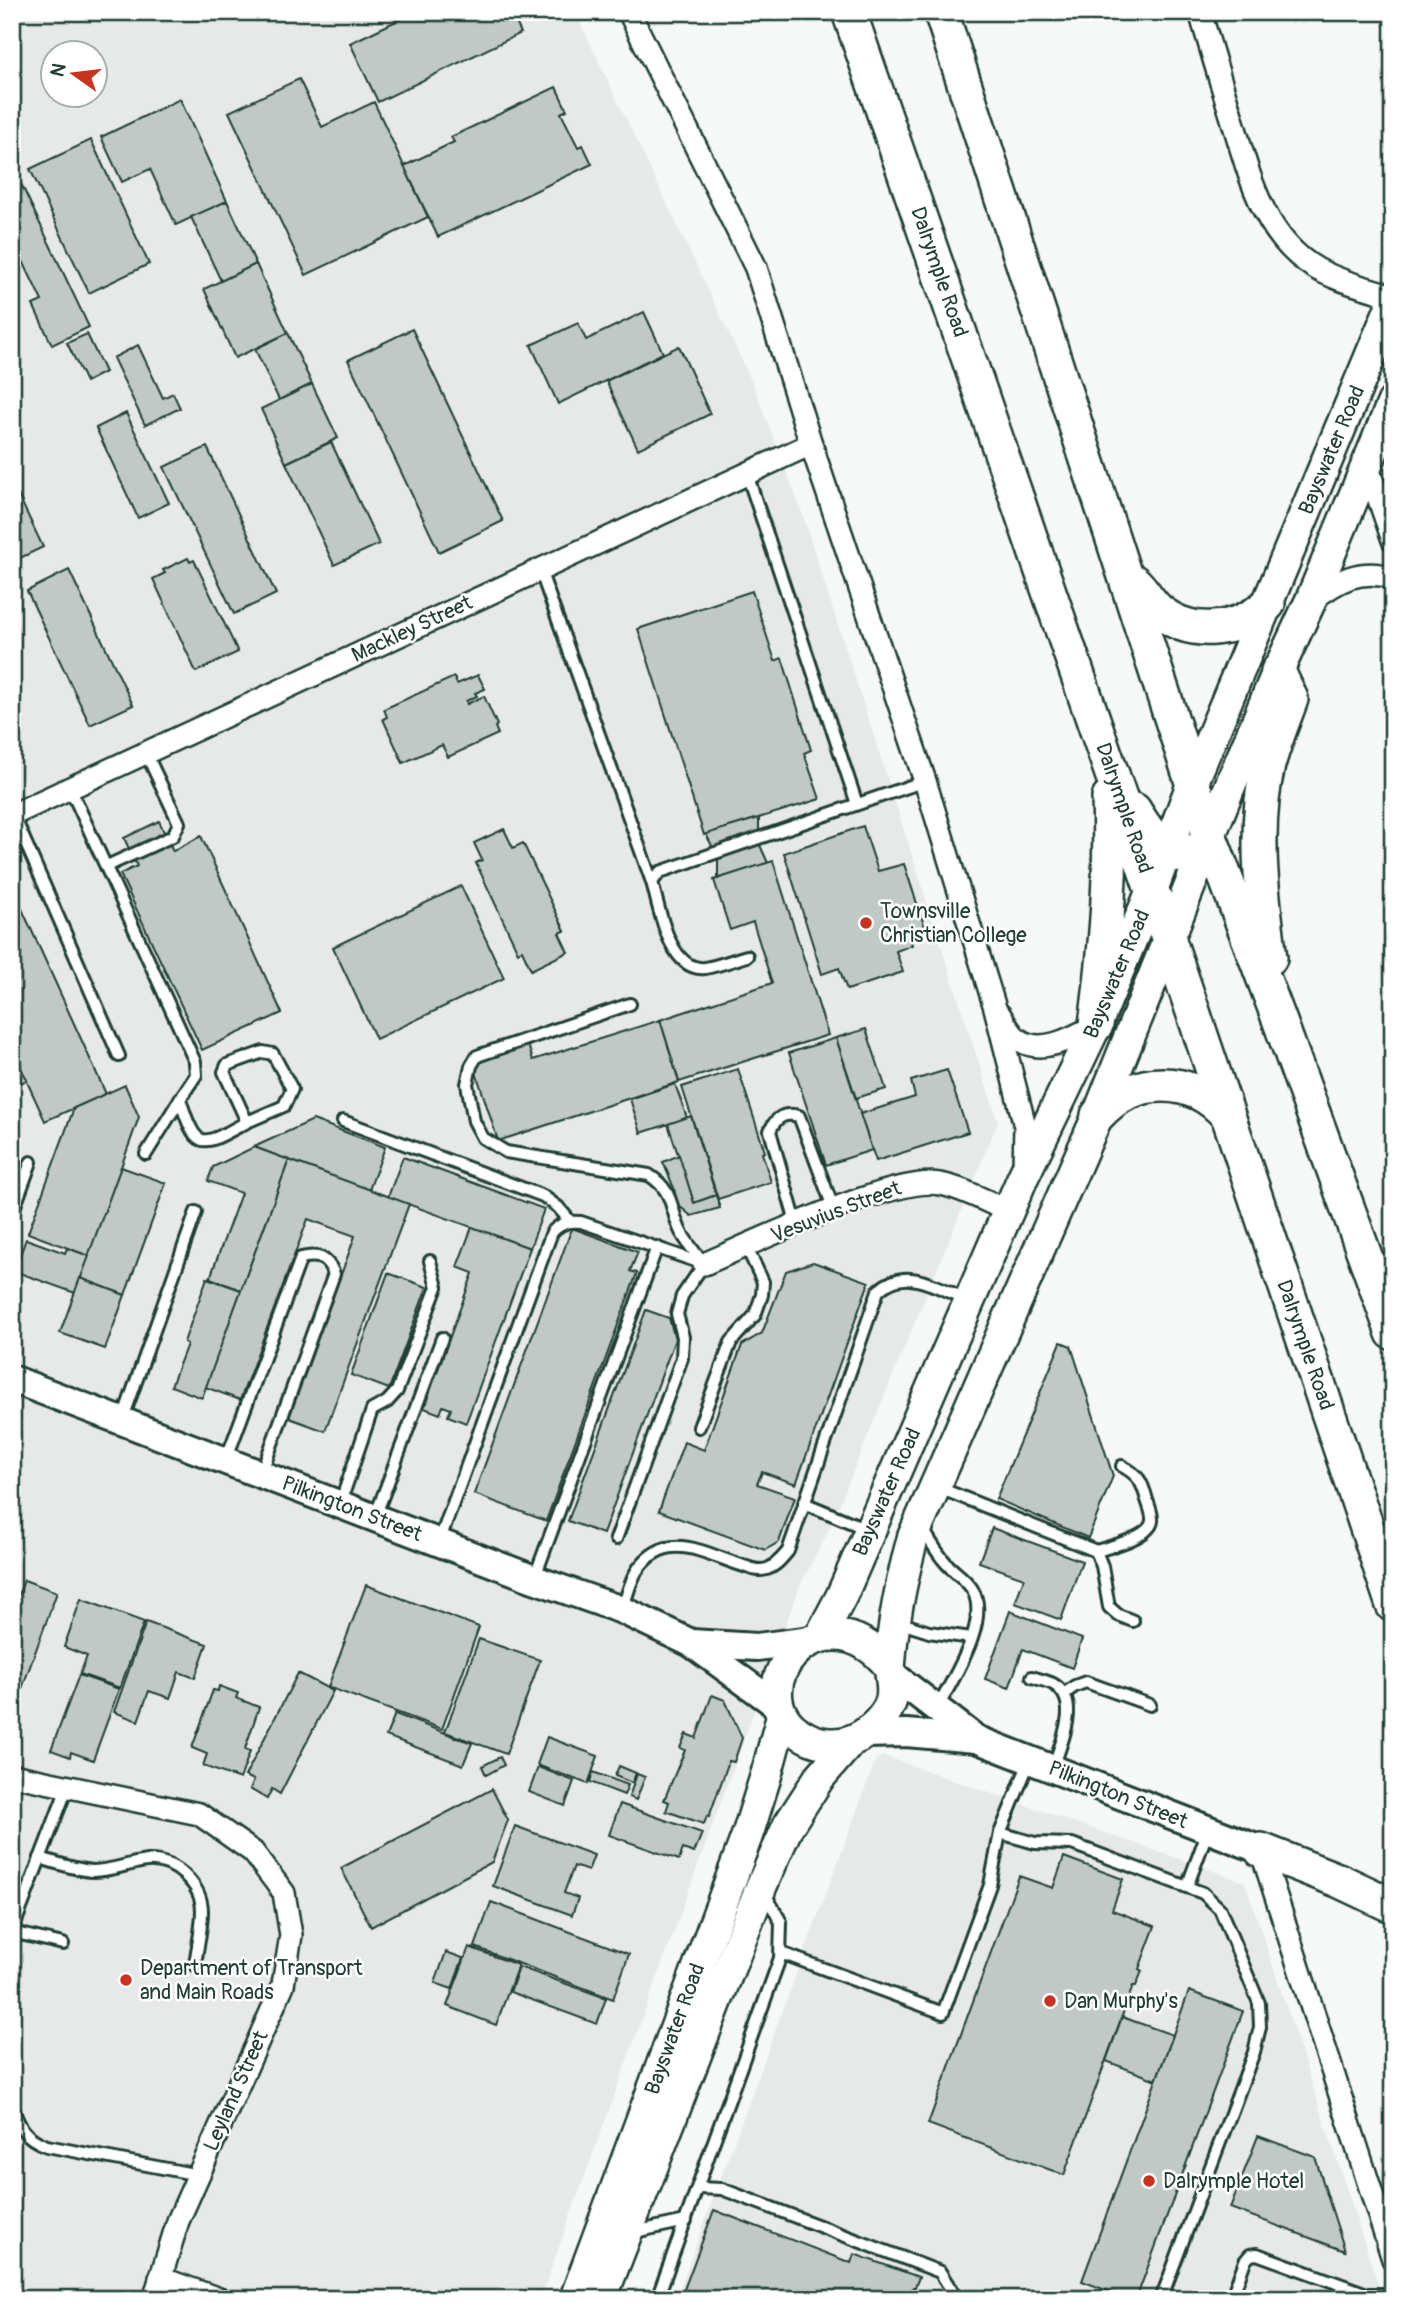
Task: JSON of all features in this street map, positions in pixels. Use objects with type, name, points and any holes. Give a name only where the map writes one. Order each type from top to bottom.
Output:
[{"type":"main road","name":"Dalrymple Road","points":[[849,12],[1152,890],[1393,1605]]},
{"type":"main road","points":[[941,12],[1210,837],[1393,1333]]},
{"type":"main road","name":"Bayswater Road","points":[[815,1638],[832,1618],[1023,1177],[1096,1026],[1192,784],[1393,302]]},
{"type":"main road","name":"Bayswater Road","points":[[891,1671],[903,1572],[919,1522],[1098,1115],[1210,837],[1393,402]]},
{"type":"main road","points":[[1125,575],[1138,585],[1149,601],[1163,614],[1198,628],[1236,624],[1254,616],[1269,604]]},
{"type":"main road","points":[[1279,671],[1291,699],[1268,765],[1259,844],[1263,903],[1279,1019]]},
{"type":"main road","points":[[1107,759],[1143,825],[1167,850],[1178,855],[1194,853],[1210,837]]},
{"type":"main road","points":[[1096,1026],[1107,937],[1111,848],[1107,759]]},
{"type":"main road","points":[[1098,1115],[1120,1095],[1138,1087],[1158,1084],[1177,1085],[1196,1091],[1213,1101],[1227,1115]]},
{"type":"main road","points":[[847,1636],[860,1641],[873,1648],[891,1671],[894,1687],[890,1704],[884,1714],[858,1737],[836,1744],[809,1739],[788,1724],[780,1711],[776,1696],[783,1667],[793,1652],[815,1638],[847,1636]]},
{"type":"main road","name":"Bayswater Road","points":[[575,2299],[748,1833],[768,1772],[780,1711]]},
{"type":"main road","name":"Bayswater Road","points":[[601,2299],[761,1887],[788,1826],[819,1778],[858,1737]]},
{"type":"main road","points":[[1261,1850],[1340,1881],[1393,1906]]},
{"type":"street","points":[[629,12],[756,268],[811,444],[925,781],[995,1008],[1026,1126],[1023,1177]]},
{"type":"street","points":[[1200,12],[1253,186],[1272,224],[1299,255],[1316,268],[1348,282],[1393,296]]},
{"type":"street","name":"Mackley Street","points":[[12,815],[811,444]]},
{"type":"street","points":[[1367,465],[1393,540]]},
{"type":"street","points":[[1311,600],[1332,584],[1354,575],[1370,573],[1393,578]]},
{"type":"street","points":[[995,1008],[1013,1035],[1023,1043],[1035,1046],[1068,1039],[1096,1026]]},
{"type":"street","name":"Vesuvius Street","points":[[704,1264],[834,1210],[919,1182],[940,1184],[1009,1211]]},
{"type":"street","name":"Pilkington Street","points":[[12,1379],[534,1579],[622,1610],[691,1643],[780,1711]]},
{"type":"street","name":"Pilkington Street","points":[[691,1643],[757,1647],[815,1638]]},
{"type":"street","name":"Pilkington Street","points":[[891,1671],[976,1739]]},
{"type":"street","name":"Pilkington Street","points":[[858,1737],[906,1733],[976,1739],[1261,1850]]},
{"type":"street","name":"Leyland Street","points":[[12,1775],[199,1814],[253,1852],[284,1893],[291,1935],[284,1985],[178,2221],[157,2288]]},
{"type":"street","points":[[1261,1850],[1393,2259]]},
{"type":"street","points":[[157,2288],[219,2299]]},
{"type":"lane","points":[[747,474],[857,804]]},
{"type":"lane","points":[[540,570],[652,882],[670,945],[684,961],[702,969],[747,956]]},
{"type":"lane","points":[[107,866],[173,836],[177,830],[179,822],[146,752]]},
{"type":"lane","points":[[652,882],[660,872],[682,863],[925,781]]},
{"type":"lane","points":[[70,788],[195,1062],[196,1076],[146,1154]]},
{"type":"lane","points":[[12,815],[119,1056]]},
{"type":"lane","points":[[630,1004],[477,1056],[471,1066],[467,1084],[474,1121],[483,1138],[506,1152],[649,1175],[662,1183],[681,1232],[704,1264]]},
{"type":"lane","points":[[180,1099],[194,1136],[211,1142],[284,1105],[289,1098],[292,1089],[272,1054],[263,1052],[227,1065],[224,1072],[247,1122]]},
{"type":"lane","points":[[797,1226],[770,1131],[775,1119],[788,1113],[799,1116],[834,1210]]},
{"type":"lane","points":[[344,1121],[543,1196],[558,1207],[570,1221]]},
{"type":"lane","points":[[12,1214],[31,1162]]},
{"type":"lane","points":[[122,1420],[196,1212]]},
{"type":"lane","points":[[439,1542],[552,1232],[560,1224],[570,1221],[592,1224],[704,1264]]},
{"type":"lane","points":[[699,1427],[731,1342],[755,1315],[762,1295],[763,1282],[746,1246]]},
{"type":"lane","points":[[534,1579],[657,1247]]},
{"type":"lane","points":[[226,1460],[301,1258],[316,1255],[324,1259],[334,1273],[261,1474]]},
{"type":"lane","points":[[340,1504],[372,1410],[387,1402],[397,1391],[437,1287],[430,1261]]},
{"type":"lane","points":[[616,1539],[682,1358],[683,1337],[677,1314],[682,1296],[704,1264]]},
{"type":"lane","points":[[622,1610],[636,1572],[649,1557],[665,1546],[686,1547],[757,1570],[770,1568],[788,1551],[877,1291],[888,1282],[913,1278],[971,1301]]},
{"type":"lane","points":[[375,1517],[442,1338]]},
{"type":"lane","points":[[934,1486],[1096,1552],[1142,1535],[1150,1528],[1153,1519],[1145,1491],[1136,1474],[1122,1466]]},
{"type":"lane","points":[[804,1503],[869,1531]]},
{"type":"lane","points":[[919,1522],[933,1547],[946,1564],[963,1578],[977,1599],[977,1619],[971,1639],[955,1678],[937,1709]]},
{"type":"lane","points":[[1096,1552],[1102,1566],[1109,1607],[1118,1615],[1133,1621]]},
{"type":"lane","points":[[895,1621],[929,1632],[971,1639]]},
{"type":"lane","points":[[780,1953],[943,2013],[990,1885],[1000,1833],[1067,1721],[1069,1705],[1064,1694],[1055,1685],[1032,1677]]},
{"type":"lane","points":[[1064,1694],[1086,1682],[1150,1705]]},
{"type":"lane","points":[[63,1944],[12,1932],[67,1788]]},
{"type":"lane","points":[[1187,1887],[1208,1830]]},
{"type":"lane","points":[[1000,1833],[1035,1843],[1072,1844],[1203,1893],[1220,1909],[1259,2003],[1260,2027],[1254,2052],[1161,2299]]},
{"type":"lane","points":[[40,1858],[81,1870],[111,1869],[148,1861],[165,1862],[179,1870],[191,1882],[202,1910],[195,1965]]},
{"type":"lane","points":[[657,2299],[780,1953],[781,1922],[761,1887]]},
{"type":"lane","points":[[13,2109],[25,2135],[47,2146],[199,2175]]},
{"type":"lane","points":[[698,2188],[722,2189],[940,2272],[957,2299]]},
{"type":"lane","points":[[626,2234],[686,2221]]},
{"type":"lane","points":[[1231,2299],[1245,2261],[1250,2255],[1257,2254],[1367,2294],[1393,2294]]},
{"type":"shaded area","points":[[12,12],[575,12],[752,382],[799,504],[998,1122],[830,1527],[799,1588],[540,2299],[12,2299]]},
{"type":"shaded area","points":[[884,1756],[1245,1882],[1383,2299],[676,2299],[876,1759]]},
{"type":"building","points":[[415,12],[511,12],[521,33],[378,102],[350,43]]},
{"type":"building","points":[[299,79],[322,127],[374,102],[428,217],[306,275],[229,112]]},
{"type":"building","points":[[556,87],[567,110],[561,113],[578,147],[583,145],[592,164],[438,237],[404,166],[454,142],[451,137]]},
{"type":"building","points":[[180,99],[227,201],[176,225],[150,169],[122,182],[101,137]]},
{"type":"building","points":[[91,140],[149,264],[89,293],[30,169]]},
{"type":"building","points":[[14,169],[89,327],[52,345],[33,305],[42,301],[12,238]]},
{"type":"building","points":[[227,201],[256,264],[221,281],[191,217]]},
{"type":"building","points":[[256,264],[288,333],[235,358],[204,289]]},
{"type":"building","points":[[644,312],[663,353],[558,404],[531,345],[578,323],[586,340]]},
{"type":"building","points":[[412,329],[503,521],[439,552],[348,360]]},
{"type":"building","points":[[288,333],[312,384],[279,400],[255,349]]},
{"type":"building","points":[[87,334],[105,372],[86,382],[67,343]]},
{"type":"building","points":[[138,345],[163,398],[173,393],[180,408],[145,425],[113,358]]},
{"type":"building","points":[[679,346],[710,414],[638,449],[606,381]]},
{"type":"building","points":[[312,384],[338,438],[286,463],[261,409]]},
{"type":"building","points":[[126,413],[169,503],[138,518],[96,428]]},
{"type":"building","points":[[331,442],[379,544],[334,565],[286,463]]},
{"type":"building","points":[[207,447],[276,594],[234,614],[164,467]]},
{"type":"building","points":[[12,482],[43,547],[14,561],[12,556]]},
{"type":"building","points":[[188,558],[190,562],[194,560],[238,652],[196,672],[153,579],[165,573],[163,570]]},
{"type":"building","points":[[69,570],[133,705],[90,725],[27,591]]},
{"type":"building","points":[[752,591],[775,661],[782,658],[811,750],[804,753],[820,799],[704,835],[638,629]]},
{"type":"building","points":[[478,675],[485,689],[475,693],[477,696],[466,701],[467,704],[484,696],[497,725],[495,727],[498,734],[448,757],[442,745],[403,763],[383,719],[387,717],[384,709],[454,677],[457,684]]},
{"type":"building","points":[[759,818],[759,843],[768,863],[718,879],[718,858],[706,834]]},
{"type":"building","points":[[159,821],[173,851],[201,836],[282,1013],[202,1050],[120,874],[137,866],[124,838]]},
{"type":"building","points":[[863,826],[878,871],[904,864],[925,928],[908,934],[912,945],[896,951],[903,972],[847,990],[839,968],[822,974],[784,853]]},
{"type":"building","points":[[504,829],[513,848],[523,843],[565,931],[559,933],[568,952],[531,970],[522,950],[518,952],[476,863],[482,860],[474,843]]},
{"type":"building","points":[[773,861],[828,1035],[679,1082],[660,1020],[772,983],[753,922],[730,930],[714,880]]},
{"type":"building","points":[[461,886],[504,978],[376,1039],[333,947]]},
{"type":"building","points":[[12,887],[106,1094],[45,1121],[12,1049]]},
{"type":"building","points":[[660,1020],[679,1082],[498,1141],[472,1060],[527,1042],[533,1060]]},
{"type":"building","points":[[866,1029],[886,1089],[856,1098],[836,1038]]},
{"type":"building","points":[[836,1038],[872,1150],[826,1165],[789,1053]]},
{"type":"building","points":[[12,1049],[27,1080],[12,1087]]},
{"type":"building","points":[[738,1069],[765,1152],[762,1153],[771,1182],[718,1199],[682,1087]]},
{"type":"building","points":[[947,1070],[968,1132],[876,1161],[860,1114],[915,1097],[911,1081]]},
{"type":"building","points":[[675,1084],[687,1118],[641,1133],[630,1099]]},
{"type":"building","points":[[125,1085],[139,1117],[89,1256],[28,1233],[74,1108]]},
{"type":"building","points":[[691,1116],[716,1195],[694,1203],[668,1124]]},
{"type":"building","points":[[313,1120],[385,1147],[369,1190],[254,1147]]},
{"type":"building","points":[[254,1147],[289,1160],[241,1290],[210,1278],[241,1193],[208,1181],[213,1167]]},
{"type":"building","points":[[679,1155],[694,1203],[716,1195],[720,1208],[691,1216],[677,1204],[674,1188],[663,1162]]},
{"type":"building","points":[[403,1157],[544,1209],[530,1248],[388,1197]]},
{"type":"building","points":[[289,1160],[409,1204],[325,1431],[289,1418],[355,1236],[308,1219],[240,1400],[205,1387]]},
{"type":"building","points":[[121,1167],[166,1183],[125,1295],[80,1278]]},
{"type":"building","points":[[472,1227],[530,1248],[466,1423],[448,1416],[451,1409],[443,1406],[440,1414],[424,1408],[473,1273],[457,1267]]},
{"type":"building","points":[[572,1228],[638,1252],[630,1271],[637,1273],[546,1521],[474,1494]]},
{"type":"building","points":[[26,1239],[65,1253],[67,1248],[89,1256],[75,1293],[14,1271]]},
{"type":"building","points":[[813,1262],[869,1282],[796,1484],[762,1472],[757,1484],[795,1497],[779,1542],[765,1550],[659,1511],[684,1442],[704,1450],[742,1345],[762,1333],[786,1271]]},
{"type":"building","points":[[388,1273],[427,1287],[389,1389],[351,1375]]},
{"type":"building","points":[[80,1278],[125,1295],[105,1349],[60,1333]]},
{"type":"building","points":[[207,1278],[241,1290],[202,1398],[171,1386]]},
{"type":"building","points":[[646,1310],[669,1318],[675,1339],[603,1534],[568,1521]]},
{"type":"building","points":[[1061,1342],[1071,1346],[1113,1476],[1088,1538],[996,1499]]},
{"type":"building","points":[[992,1528],[1082,1561],[1061,1620],[1015,1603],[1024,1578],[979,1562]]},
{"type":"building","points":[[24,1580],[57,1592],[12,1716],[12,1606],[14,1607]]},
{"type":"building","points":[[366,1585],[479,1627],[442,1729],[328,1687]]},
{"type":"building","points":[[81,1599],[144,1622],[120,1688],[80,1674],[87,1656],[64,1647]]},
{"type":"building","points":[[1010,1611],[1082,1639],[1072,1668],[1023,1649],[1009,1688],[985,1679]]},
{"type":"building","points":[[146,1622],[207,1644],[195,1678],[179,1672],[170,1698],[149,1691],[138,1721],[114,1712]]},
{"type":"building","points":[[479,1639],[540,1660],[506,1754],[445,1732]]},
{"type":"building","points":[[298,1673],[333,1691],[280,1794],[272,1789],[267,1799],[250,1789],[254,1780],[245,1776]]},
{"type":"building","points":[[79,1675],[119,1689],[93,1760],[71,1752],[70,1757],[51,1750]]},
{"type":"building","points":[[219,1686],[238,1693],[236,1698],[259,1707],[245,1749],[250,1751],[240,1779],[203,1766],[207,1754],[192,1748],[213,1690],[218,1691]]},
{"type":"building","points":[[712,1695],[725,1700],[742,1738],[734,1762],[729,1761],[704,1824],[666,1811],[669,1802],[664,1800],[685,1750],[680,1748],[686,1734],[696,1738]]},
{"type":"building","points":[[395,1714],[472,1743],[463,1765],[386,1736]]},
{"type":"building","points":[[547,1737],[598,1756],[588,1784],[537,1765]]},
{"type":"building","points":[[500,1757],[504,1765],[486,1775],[482,1766]]},
{"type":"building","points":[[619,1766],[636,1773],[632,1783],[615,1776]]},
{"type":"building","points":[[538,1767],[574,1781],[565,1806],[529,1792]]},
{"type":"building","points":[[593,1772],[628,1785],[624,1795],[590,1782]]},
{"type":"building","points":[[637,1774],[645,1777],[636,1800],[629,1797]]},
{"type":"building","points":[[492,1789],[508,1820],[492,1862],[371,1927],[341,1868]]},
{"type":"building","points":[[620,1804],[702,1833],[694,1853],[683,1849],[679,1860],[609,1835]]},
{"type":"building","points":[[515,1826],[594,1855],[588,1871],[574,1866],[564,1893],[578,1898],[572,1915],[493,1886]]},
{"type":"building","name":"Dan Murphy's","points":[[1064,1857],[1123,1879],[1112,1910],[1155,1926],[1139,1969],[1142,1971],[1136,1986],[1133,1986],[1064,2175],[928,2124],[1019,1876],[1053,1888]]},
{"type":"building","points":[[491,1902],[629,1954],[613,1999],[475,1947]]},
{"type":"building","points":[[469,1947],[518,1965],[496,2025],[447,2006]]},
{"type":"building","points":[[446,1952],[463,1958],[452,1989],[435,1983]]},
{"type":"building","points":[[519,1967],[606,1998],[597,2024],[510,1992]]},
{"type":"building","name":"Dalrymple Hotel","points":[[1189,1991],[1243,2011],[1136,2299],[1129,2299],[1082,2281]]},
{"type":"building","points":[[1122,2017],[1173,2035],[1156,2080],[1106,2061]]},
{"type":"building","points":[[1258,2136],[1315,2157],[1345,2251],[1230,2208]]},
{"type":"building","points":[[714,2210],[851,2263],[854,2254],[919,2277],[909,2299],[702,2299],[683,2292]]},
{"type":"place","name":"Townsville Christian College","points":[[866,923]]},
{"type":"place","name":"Department of Transport and Main Roads","points":[[126,1980]]},
{"type":"place","name":"Dan Murphy's","points":[[1050,2001]]},
{"type":"place","name":"Dalrymple Hotel","points":[[1149,2181]]}]
